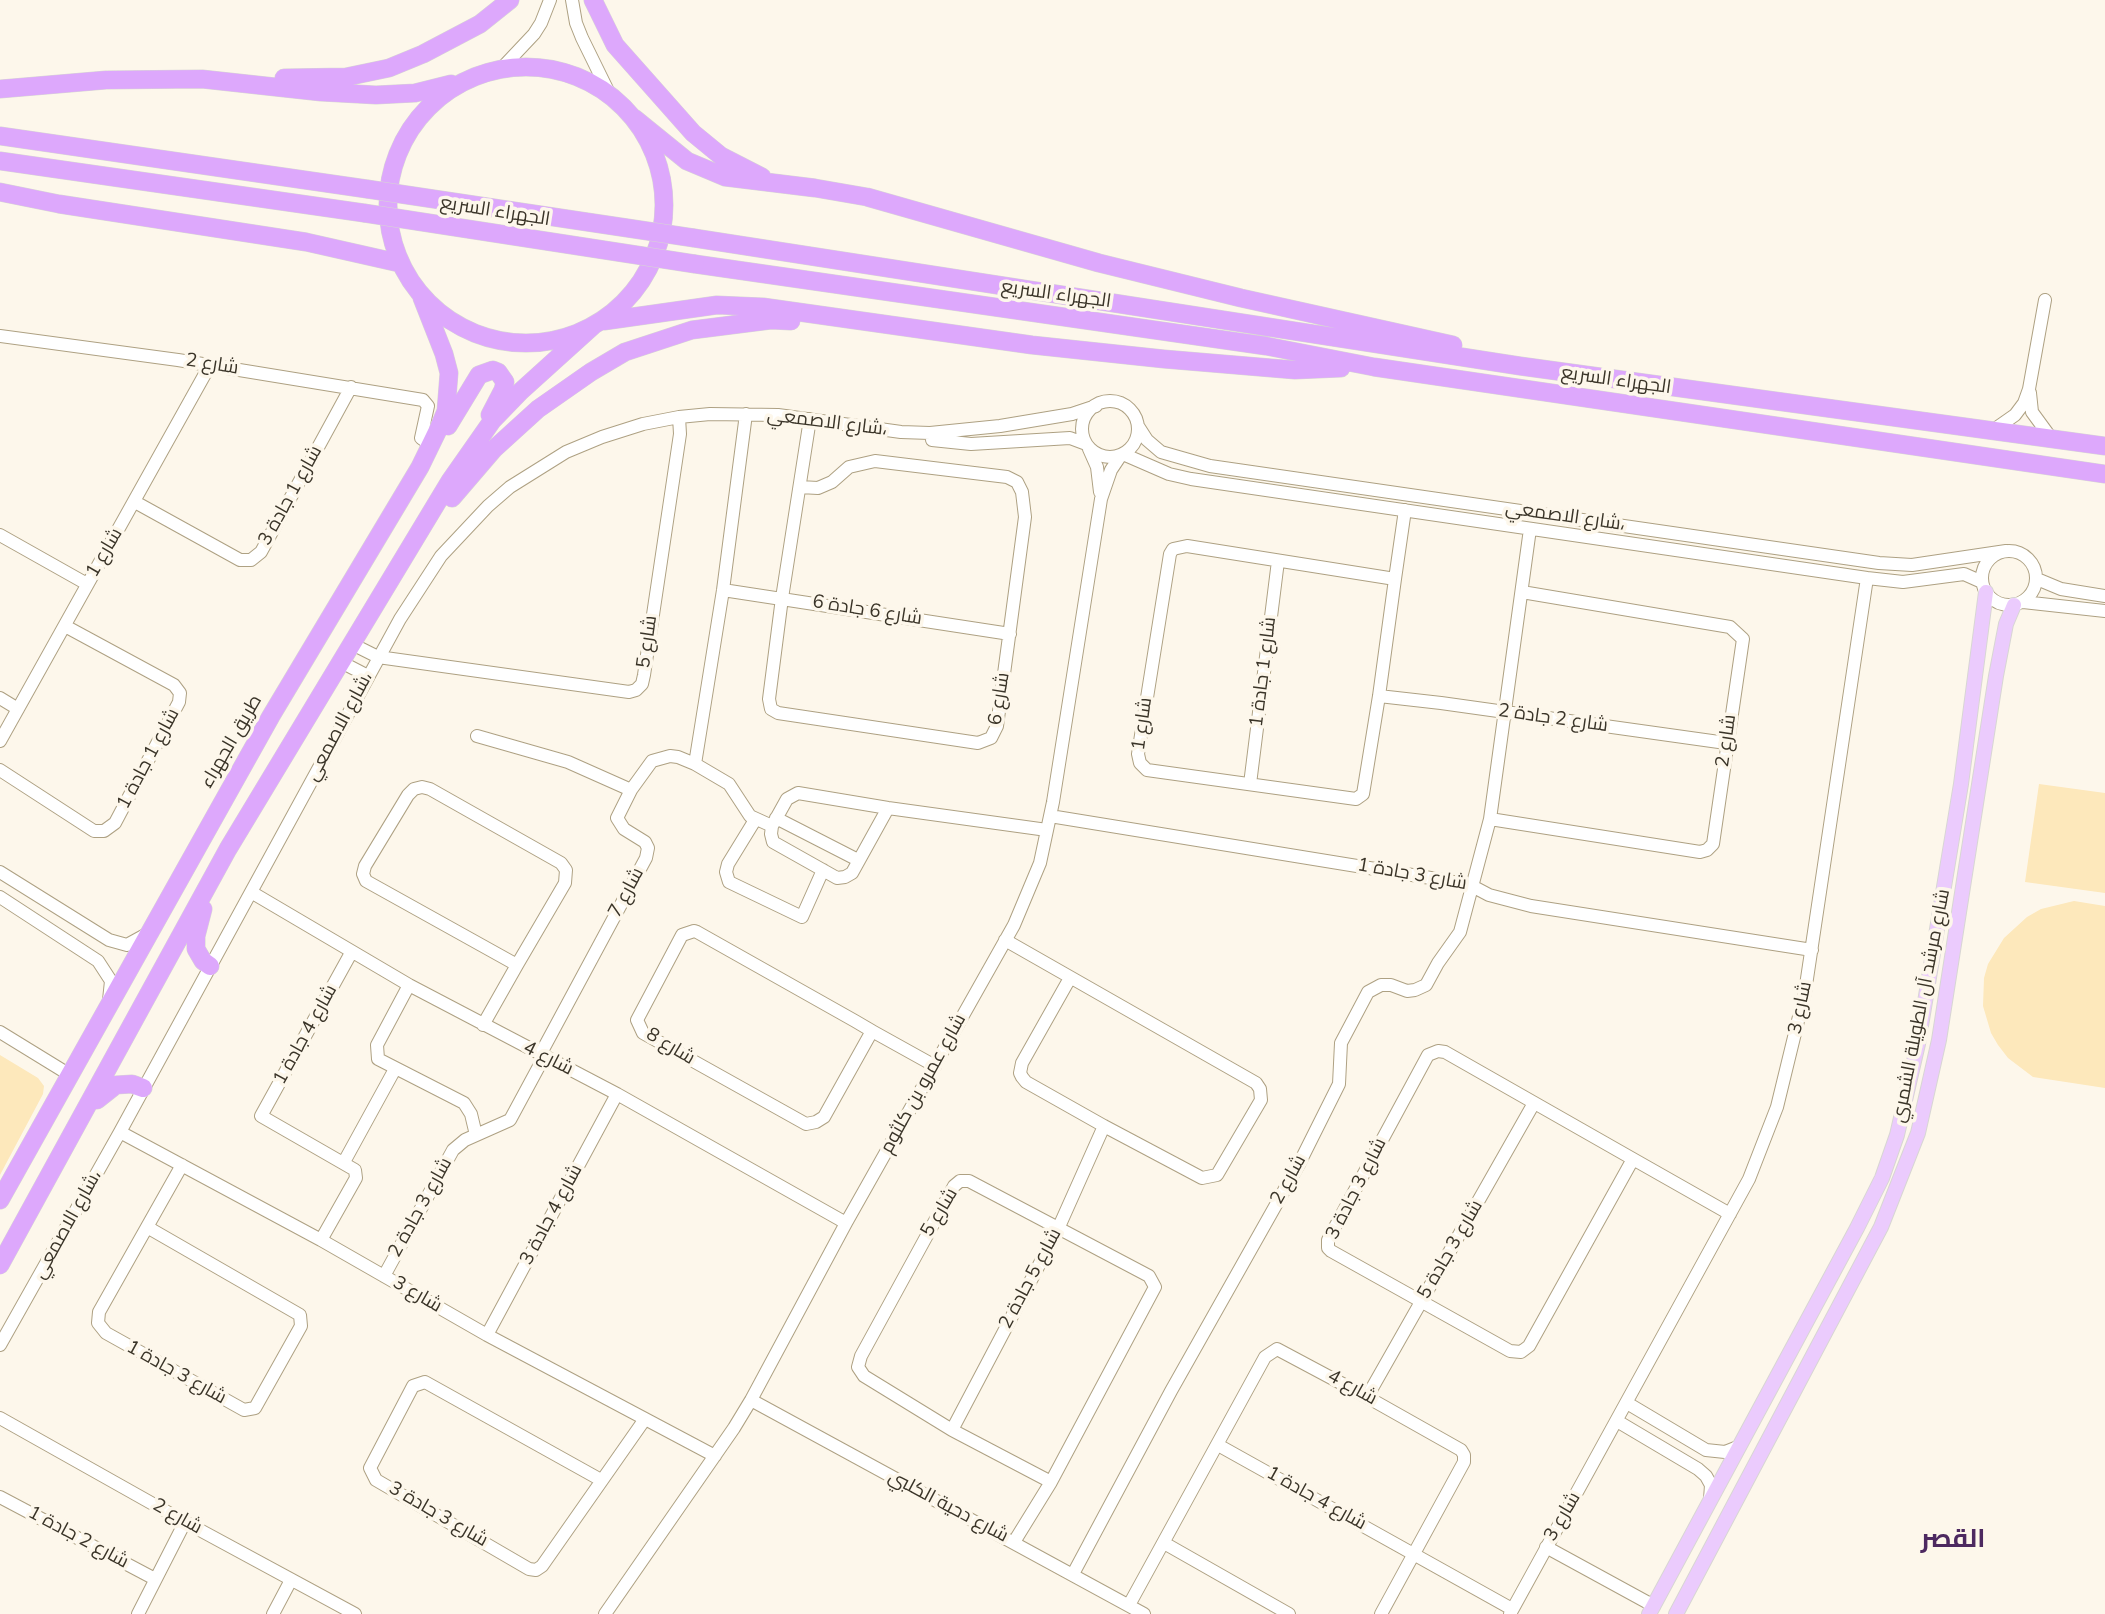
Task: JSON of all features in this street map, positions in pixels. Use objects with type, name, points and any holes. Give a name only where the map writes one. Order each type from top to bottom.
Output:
[{"type":"highway","points":[[0,89],[106,80],[234,81],[346,77],[389,68],[423,54],[480,24],[510,0]]},
{"type":"highway","points":[[593,0],[615,45],[693,133],[737,166],[789,184]]},
{"type":"highway","points":[[234,81],[321,92],[376,95],[415,93],[501,69],[526,66],[551,69],[575,75],[610,95],[675,153],[699,168],[739,180],[789,184],[867,197],[1099,264],[1253,301],[1409,334],[1520,366]]},
{"type":"highway","points":[[468,80],[450,89],[430,105],[401,144],[387,191],[387,215],[391,240],[399,263],[422,298],[457,326],[479,335],[502,342],[549,342],[597,323],[717,305],[763,307],[1032,345],[1190,361],[1295,370],[1374,367]]},
{"type":"highway","points":[[450,481],[492,421],[521,391],[597,323],[625,302],[648,270],[662,233],[664,195],[662,175],[652,148],[634,118]]},
{"type":"highway","name":"الجهراء السريع","points":[[0,136],[694,238],[1520,366],[2105,446]]},
{"type":"highway","name":"الجهراء السريع","points":[[0,161],[1266,346],[1374,367],[2105,474]]},
{"type":"highway","points":[[0,192],[60,204],[306,242],[399,263]]},
{"type":"highway","name":"طريق الجهراء","points":[[0,1200],[271,716],[431,445],[446,411],[449,373],[422,298]]},
{"type":"highway","points":[[397,571],[465,481],[494,449],[542,406],[625,352],[692,330],[726,324],[771,320],[876,325]]},
{"type":"highway","points":[[0,1265],[209,884],[503,390],[505,382],[498,372],[488,370],[479,374],[420,467]]},
{"type":"highway","points":[[209,884],[196,949],[203,961],[210,966]]},
{"type":"highway","points":[[86,1109],[108,1088],[116,1085],[131,1084],[143,1088]]},
{"type":"main road","name":"شارع مرشد آل الطويلة الشمري","points":[[1652,1611],[1815,1309],[1882,1178],[1897,1135],[1909,1091],[1961,784],[1984,587]]},
{"type":"main road","name":"شارع مرشد آل الطويلة الشمري","points":[[1676,1614],[1881,1227],[1906,1166],[1928,1094],[1964,890],[2006,624],[2018,603]]},
{"type":"main road","points":[[1974,673],[1987,663],[1993,667],[1996,676]]},
{"type":"main road","points":[[1949,856],[1956,863],[1955,887],[1964,890]]},
{"type":"main road","points":[[1940,914],[1945,909],[1951,913],[1950,940],[1954,949]]},
{"type":"main road","points":[[1808,1364],[1812,1348],[1826,1322],[1822,1312],[1815,1309]]},
{"type":"street","points":[[501,69],[534,34],[550,0]]},
{"type":"street","points":[[572,0],[579,31],[610,95]]},
{"type":"street","points":[[1995,429],[2021,409],[2029,389],[2045,300]]},
{"type":"street","name":"شارع 2","points":[[0,336],[210,365],[423,400],[428,406],[421,438],[431,445]]},
{"type":"street","name":"شارع 1","points":[[0,741],[210,365]]},
{"type":"street","name":"شارع 1 جادة 3","points":[[135,502],[240,560],[251,560],[261,552],[351,387]]},
{"type":"street","points":[[2029,389],[2032,412],[2051,438]]},
{"type":"street","points":[[1104,402],[1123,404],[1130,410],[1138,426],[1132,447],[1122,455],[1102,456],[1087,444],[1083,436],[1084,419],[1096,406],[1104,402]]},
{"type":"street","name":"شارع الاصمعي،","points":[[901,432],[951,432],[1000,426],[1072,414],[1096,406]]},
{"type":"street","name":"شارع الاصمعي،","points":[[0,1345],[120,1132],[378,657],[441,556],[488,506],[510,487],[538,468],[590,442],[643,424],[710,414],[778,415],[971,443],[1065,438],[1079,439],[1087,444]]},
{"type":"street","points":[[695,764],[723,590],[746,414]]},
{"type":"street","name":"شارع 5","points":[[378,657],[629,692],[640,687],[680,434],[679,417]]},
{"type":"street","name":"شارع 6","points":[[800,488],[818,488],[832,482],[849,467],[875,461],[1007,477],[1017,482],[1022,492],[1025,517],[998,726],[994,735],[982,742],[778,713],[771,709],[769,699],[782,598],[810,419]]},
{"type":"street","name":"شارع الاصمعي،","points":[[1138,426],[1147,440],[1161,452],[1210,466],[1893,565],[1912,565],[2006,551]]},
{"type":"street","name":"شارع عمرو بن كلثوم","points":[[1087,444],[1097,467],[1101,499]]},
{"type":"street","name":"شارع الاصمعي،","points":[[1122,455],[1169,474],[1191,479],[1867,578],[1903,582],[1964,574],[1984,587]]},
{"type":"street","name":"شارع عمرو بن كلثوم","points":[[605,1614],[751,1400],[846,1223],[1006,940],[1040,863],[1101,499],[1111,470],[1122,455]]},
{"type":"street","name":"شارع 1","points":[[1395,579],[1187,546],[1173,549],[1170,554],[1138,754],[1140,763],[1147,770],[1356,799],[1360,796],[1364,790],[1379,696],[1405,510]]},
{"type":"street","name":"شارع 2","points":[[1073,1574],[1171,1391],[1299,1164],[1339,1084],[1341,1043],[1368,992],[1381,985],[1415,990],[1426,985],[1460,932],[1490,819],[1530,529]]},
{"type":"street","points":[[0,534],[87,584]]},
{"type":"street","points":[[2018,603],[2035,588],[2036,571],[2028,558],[2013,551],[2006,551],[1997,554],[1985,565],[1984,587],[1997,603],[2105,611]]},
{"type":"street","name":"شارع 1 جادة 1","points":[[1250,784],[1278,561]]},
{"type":"street","name":"شارع 3","points":[[1511,1612],[1749,1179],[1777,1107],[1802,1005],[1812,950],[1867,578]]},
{"type":"street","points":[[2037,579],[2061,589],[2105,596]]},
{"type":"street","name":"شارع 6 جادة 6","points":[[723,590],[1010,634]]},
{"type":"street","name":"شارع 2","points":[[1490,819],[1700,852],[1707,850],[1713,844],[1743,639],[1730,627],[1522,592]]},
{"type":"street","name":"شارع 1 جادة 1","points":[[0,770],[94,831],[104,831],[115,823],[179,702],[180,693],[174,685],[65,625]]},
{"type":"street","points":[[352,644],[378,657]]},
{"type":"street","points":[[341,662],[368,676]]},
{"type":"street","name":"شارع 2 جادة 2","points":[[1379,696],[1726,743]]},
{"type":"street","points":[[0,698],[18,709]]},
{"type":"street","points":[[477,736],[568,762],[631,790]]},
{"type":"street","name":"شارع 7","points":[[542,1056],[646,858],[648,848],[645,842],[624,829],[617,818],[631,790],[652,761],[670,756],[695,764],[729,784],[755,820]]},
{"type":"street","points":[[482,1025],[565,883],[567,874],[564,866],[430,789],[414,789],[365,866],[363,874],[366,881],[517,965]]},
{"type":"street","points":[[888,808],[852,873],[845,877],[837,878],[773,842],[774,822],[787,799],[798,793],[1047,830]]},
{"type":"street","name":"شارع 3 جادة 1","points":[[1050,816],[1472,886],[1489,895],[1531,906],[1812,950]]},
{"type":"street","points":[[823,870],[802,917],[729,881],[726,872],[728,864],[755,820],[774,822],[858,860]]},
{"type":"street","points":[[0,873],[108,940],[127,945],[145,937],[152,928]]},
{"type":"street","name":"شارع 4","points":[[251,892],[351,953],[482,1025],[617,1094],[846,1223]]},
{"type":"street","points":[[0,897],[98,961],[111,981],[106,1010]]},
{"type":"street","name":"شارع 8","points":[[873,1031],[824,1117],[806,1124],[643,1033],[636,1020],[682,935],[690,931],[697,932],[873,1031],[935,1066]]},
{"type":"street","points":[[81,950],[94,948],[96,933]]},
{"type":"street","points":[[1006,940],[1256,1083],[1261,1100],[1220,1172],[1209,1178],[1202,1178],[1026,1082],[1020,1073],[1022,1063],[1070,978]]},
{"type":"street","name":"شارع 4 جادة 1","points":[[344,1162],[261,1116],[351,953]]},
{"type":"street","points":[[409,985],[376,1051],[378,1059],[464,1103],[471,1114],[476,1135]]},
{"type":"street","points":[[0,1032],[70,1075]]},
{"type":"street","name":"شارع 3 جادة 3","points":[[1633,1159],[1526,1350],[1521,1352],[1510,1351],[1421,1302],[1331,1251],[1327,1244],[1428,1055],[1438,1051],[1445,1052],[1730,1214]]},
{"type":"street","name":"شارع 3 جادة 2","points":[[384,1276],[453,1150],[476,1135],[510,1120],[542,1056]]},
{"type":"street","points":[[321,1240],[356,1178],[355,1170],[344,1162],[395,1069]]},
{"type":"street","name":"شارع 4 جادة 3","points":[[487,1335],[617,1094]]},
{"type":"street","name":"شارع 3 جادة 5","points":[[1367,1397],[1534,1103]]},
{"type":"street","name":"شارع 5 جادة 2","points":[[952,1430],[1058,1228],[1104,1126]]},
{"type":"street","name":"شارع 3","points":[[120,1132],[321,1240],[487,1335],[715,1456]]},
{"type":"street","name":"شارع 3 جادة 1","points":[[147,1227],[300,1315],[302,1326],[255,1408],[244,1410],[106,1334],[98,1324],[99,1312],[182,1165]]},
{"type":"street","name":"شارع 5","points":[[1014,1542],[1051,1482],[1155,1287],[1149,1276],[969,1181],[957,1183],[861,1356],[858,1367],[864,1376],[952,1430],[1051,1482]]},
{"type":"street","name":"شارع 4","points":[[1129,1605],[1265,1357],[1272,1351],[1283,1351],[1461,1450],[1464,1455],[1464,1462],[1381,1614]]},
{"type":"street","name":"شارع 3 جادة 3","points":[[601,1480],[425,1382],[413,1386],[370,1468],[376,1480],[533,1570],[542,1566],[645,1419]]},
{"type":"street","name":"شارع دحية الكلبي","points":[[751,1400],[1144,1614]]},
{"type":"street","points":[[1627,1403],[1706,1450],[1725,1452],[1740,1446]]},
{"type":"street","name":"شارع 2","points":[[0,1418],[355,1614]]},
{"type":"street","points":[[1617,1421],[1698,1469],[1711,1485],[1710,1500]]},
{"type":"street","name":"شارع 4 جادة 1","points":[[1217,1445],[1414,1553],[1511,1612]]},
{"type":"street","name":"شارع 2 جادة 1","points":[[0,1497],[155,1579]]},
{"type":"street","points":[[138,1614],[185,1522]]},
{"type":"street","points":[[1164,1543],[1289,1614]]},
{"type":"street","points":[[1546,1547],[1652,1611]]},
{"type":"street","points":[[272,1614],[291,1580]]},
{"type":"shaded area","points":[[2039,784],[2105,793],[2105,893],[2025,882]]},
{"type":"shaded area","points":[[2074,901],[2105,906],[2105,1088],[2033,1077],[2008,1058],[1998,1045],[1991,1033],[1983,1006],[1984,978],[1988,964],[2004,938],[2027,917],[2041,909]]},
{"type":"shaded area","points":[[0,1055],[38,1078],[44,1086],[43,1094],[0,1175]]},
{"type":"district","name":"القصر","points":[[1953,1541]]}]
